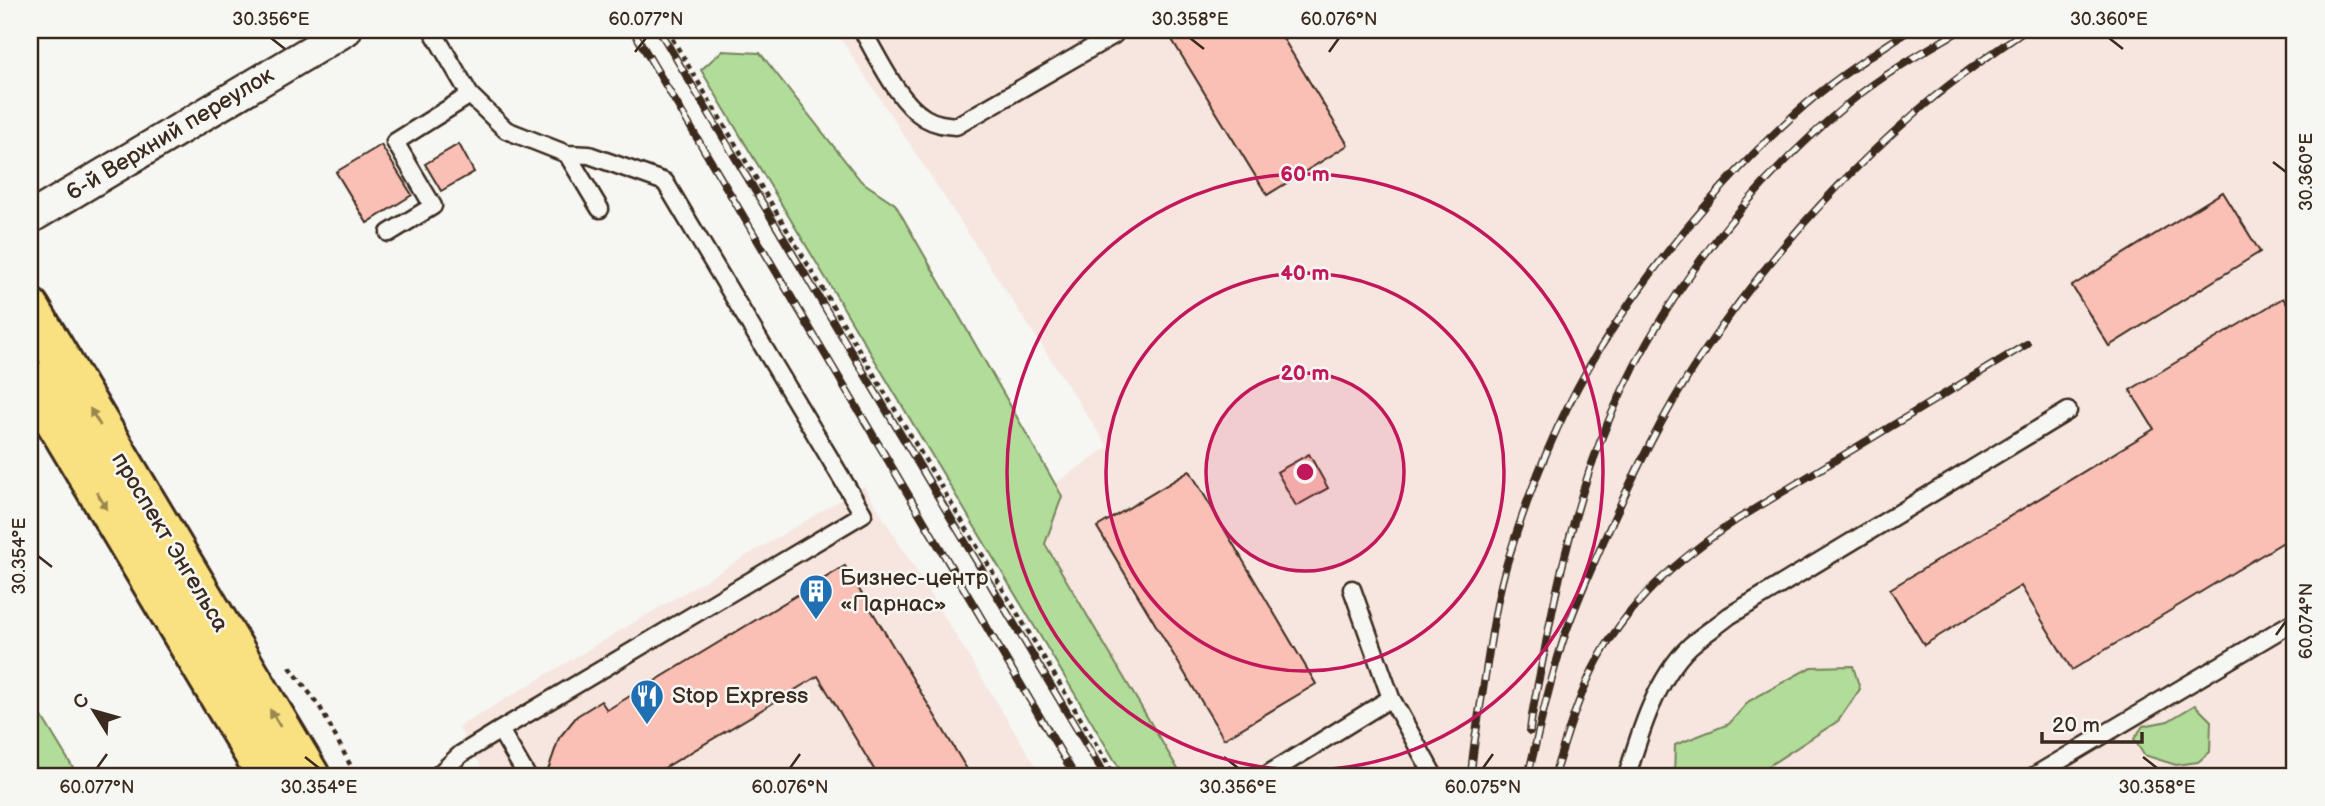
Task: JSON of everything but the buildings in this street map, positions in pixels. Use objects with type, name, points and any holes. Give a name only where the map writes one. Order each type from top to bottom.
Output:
[{"type":"main road","name":"проспект Энгельса","points":[[30,308],[310,776]]},
{"type":"main road","name":"проспект Энгельса","points":[[30,379],[267,776]]},
{"type":"street","name":"6-й Верхний переулок","points":[[30,218],[346,30]]},
{"type":"lane","points":[[432,30],[470,95],[506,130],[567,154],[589,155],[665,182],[863,514],[500,730],[461,754],[437,776]]},
{"type":"lane","points":[[862,30],[912,109],[939,125],[956,126],[1114,35]]},
{"type":"lane","points":[[389,233],[433,206],[395,142],[470,95]]},
{"type":"lane","points":[[567,154],[600,209]]},
{"type":"lane","points":[[1627,776],[1638,741],[1664,681],[1690,646],[1729,616],[2068,411]]},
{"type":"lane","points":[[1352,589],[1391,698],[1434,776]]},
{"type":"lane","points":[[2034,776],[2295,621]]},
{"type":"lane","points":[[1265,776],[1391,698]]},
{"type":"lane","points":[[500,730],[527,776]]},
{"type":"path","points":[[667,30],[1115,776]]},
{"type":"shaded area","points":[[835,30],[2295,30],[2295,776],[1176,776],[1015,511],[1108,447]]},
{"type":"shaded area","points":[[864,486],[1042,776],[487,776],[458,727]]},
{"type":"green space","points":[[722,51],[760,53],[861,181],[895,204],[1062,496],[1045,544],[1182,776],[1124,776],[701,70]]},
{"type":"green space","points":[[1853,666],[1860,689],[1838,721],[1753,776],[1674,776],[1675,745],[1729,724],[1749,701],[1811,667]]},
{"type":"green space","points":[[30,697],[78,776],[30,776]]},
{"type":"green space","points":[[2195,705],[2211,721],[2210,752],[2198,762],[2176,765],[2144,755],[2134,739],[2143,726],[2168,721]]},
{"type":"railway","points":[[633,30],[1075,776]]},
{"type":"railway","points":[[659,30],[1105,776]]},
{"type":"railway","points":[[1471,776],[1492,634],[1507,563],[1546,454],[1584,375],[1665,255],[1740,168],[1821,92],[1910,30]]},
{"type":"railway","points":[[1530,731],[1555,599],[1583,490],[1611,416],[1635,364],[1664,315],[1695,267],[1730,222],[1808,139],[1876,82],[1961,30]]},
{"type":"railway","points":[[1528,776],[1544,707],[1578,601],[1648,447],[1700,358],[1772,261],[1853,171],[1925,104],[2026,30]]},
{"type":"railway","points":[[1554,776],[1592,671],[1621,624],[1674,567],[1738,519],[2027,344]]},
{"type":"place","name":"Бизнес-центр «Парнас»","points":[[816,621]]},
{"type":"place","name":"Stop Express","points":[[647,726]]}]
